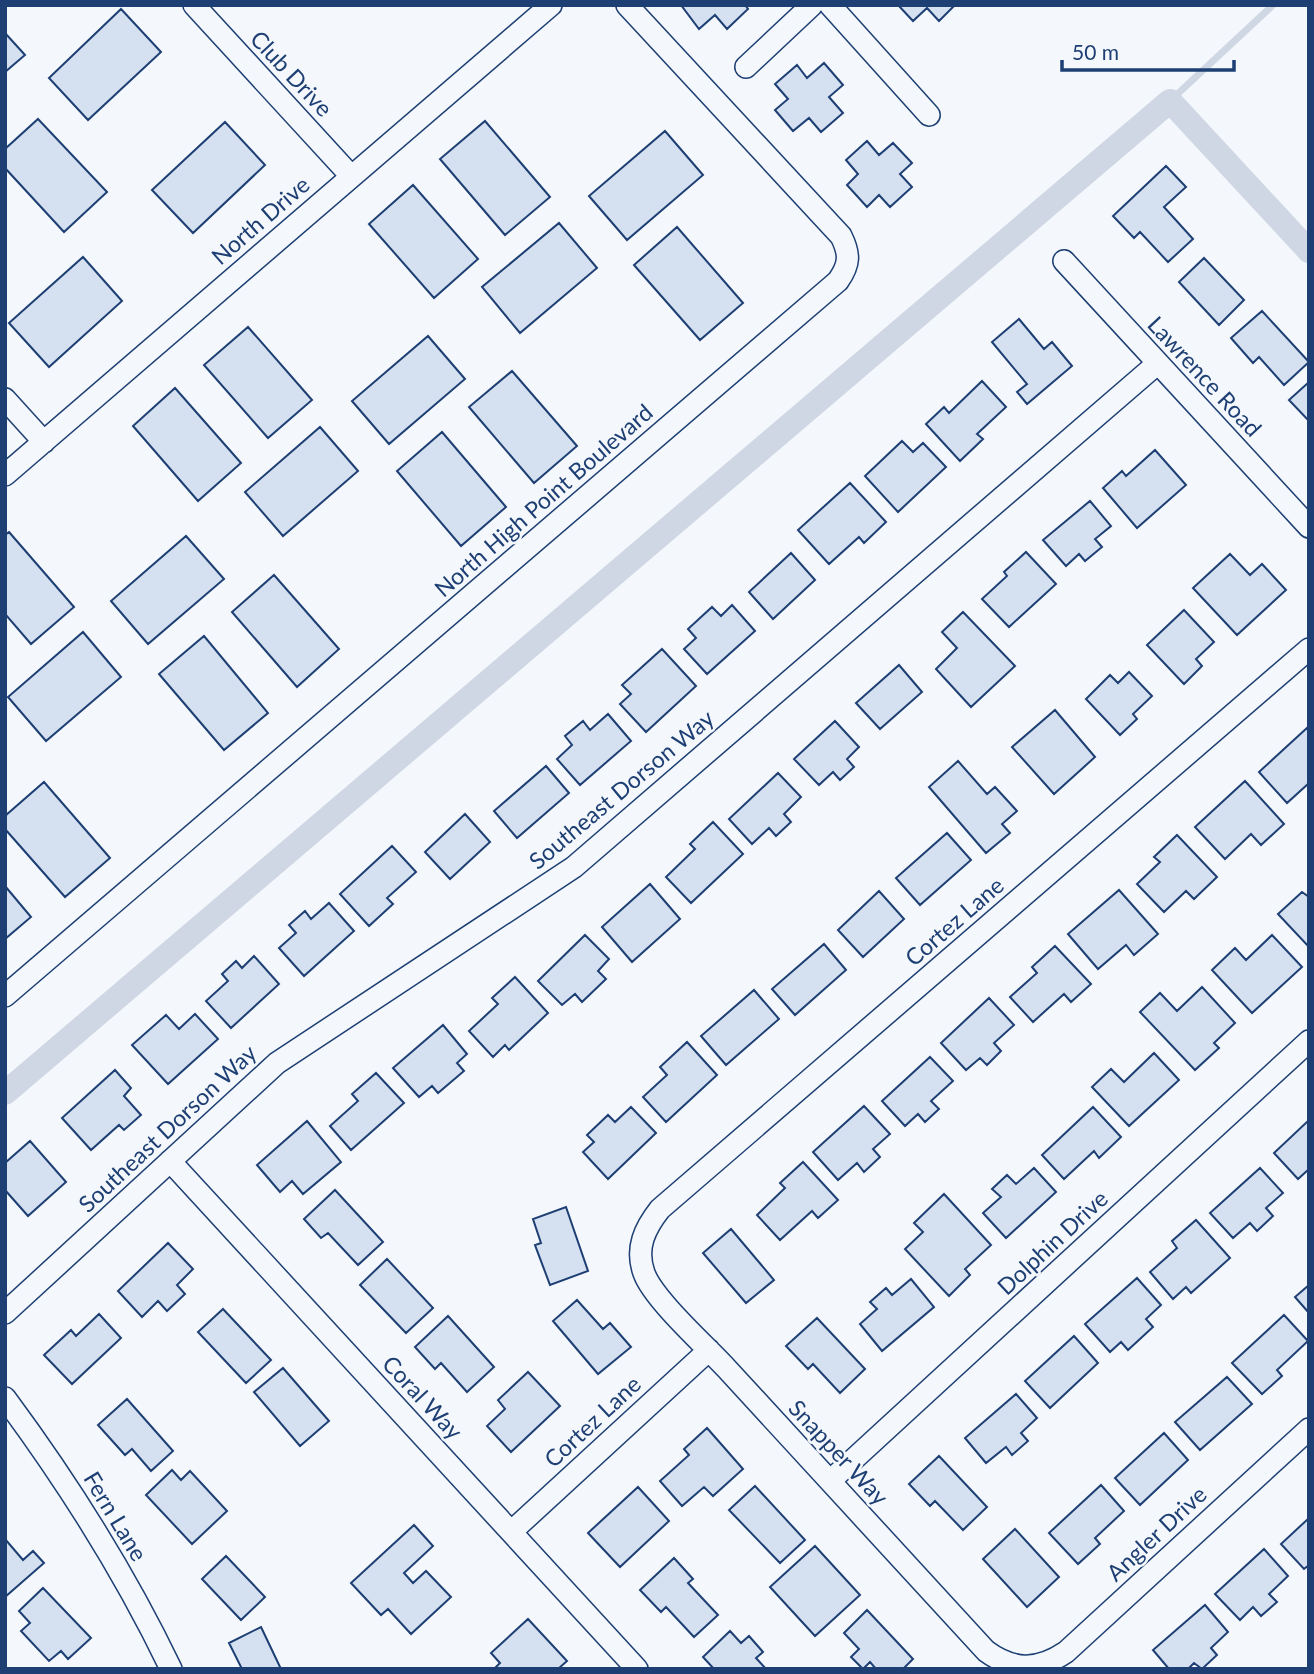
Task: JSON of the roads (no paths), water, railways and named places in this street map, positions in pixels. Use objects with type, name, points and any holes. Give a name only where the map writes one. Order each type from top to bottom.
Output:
[{"type":"street","name":"Club Drive","points":[[194,5],[351,176]]},
{"type":"street","name":"North Drive","points":[[5,475],[551,5]]},
{"type":"street","name":"North High Point Boulevard","points":[[5,996],[838,281],[848,267],[849,251],[841,236],[627,5]]},
{"type":"street","points":[[746,67],[812,5]]},
{"type":"street","points":[[830,5],[929,115]]},
{"type":"street","name":"Lawrence Road","points":[[1064,261],[1309,527]]},
{"type":"street","name":"Southeast Dorson Way","points":[[5,1313],[291,1052],[574,867],[1158,363]]},
{"type":"street","points":[[5,399],[44,442]]},
{"type":"street","name":"Cortez Lane","points":[[642,1238],[660,1209],[1309,649]]},
{"type":"street","name":"Dolphin Drive","points":[[830,1481],[1309,1041]]},
{"type":"street","name":"Coral Way","points":[[170,1161],[637,1669]]},
{"type":"street","name":"Snapper Way","points":[[642,1238],[644,1273],[652,1288],[986,1651],[1000,1661],[1017,1667],[1034,1667]]},
{"type":"street","name":"Cortez Lane","points":[[511,1532],[709,1350]]},
{"type":"street","name":"Fern Lane","points":[[5,1398],[61,1476],[111,1556],[171,1669]]},
{"type":"street","name":"Angler Drive","points":[[1034,1667],[1051,1662],[1066,1652],[1309,1429]]},
{"type":"waterway","points":[[1170,101],[1273,5]]},
{"type":"waterway","points":[[5,1093],[1170,101],[1309,251]]}]
